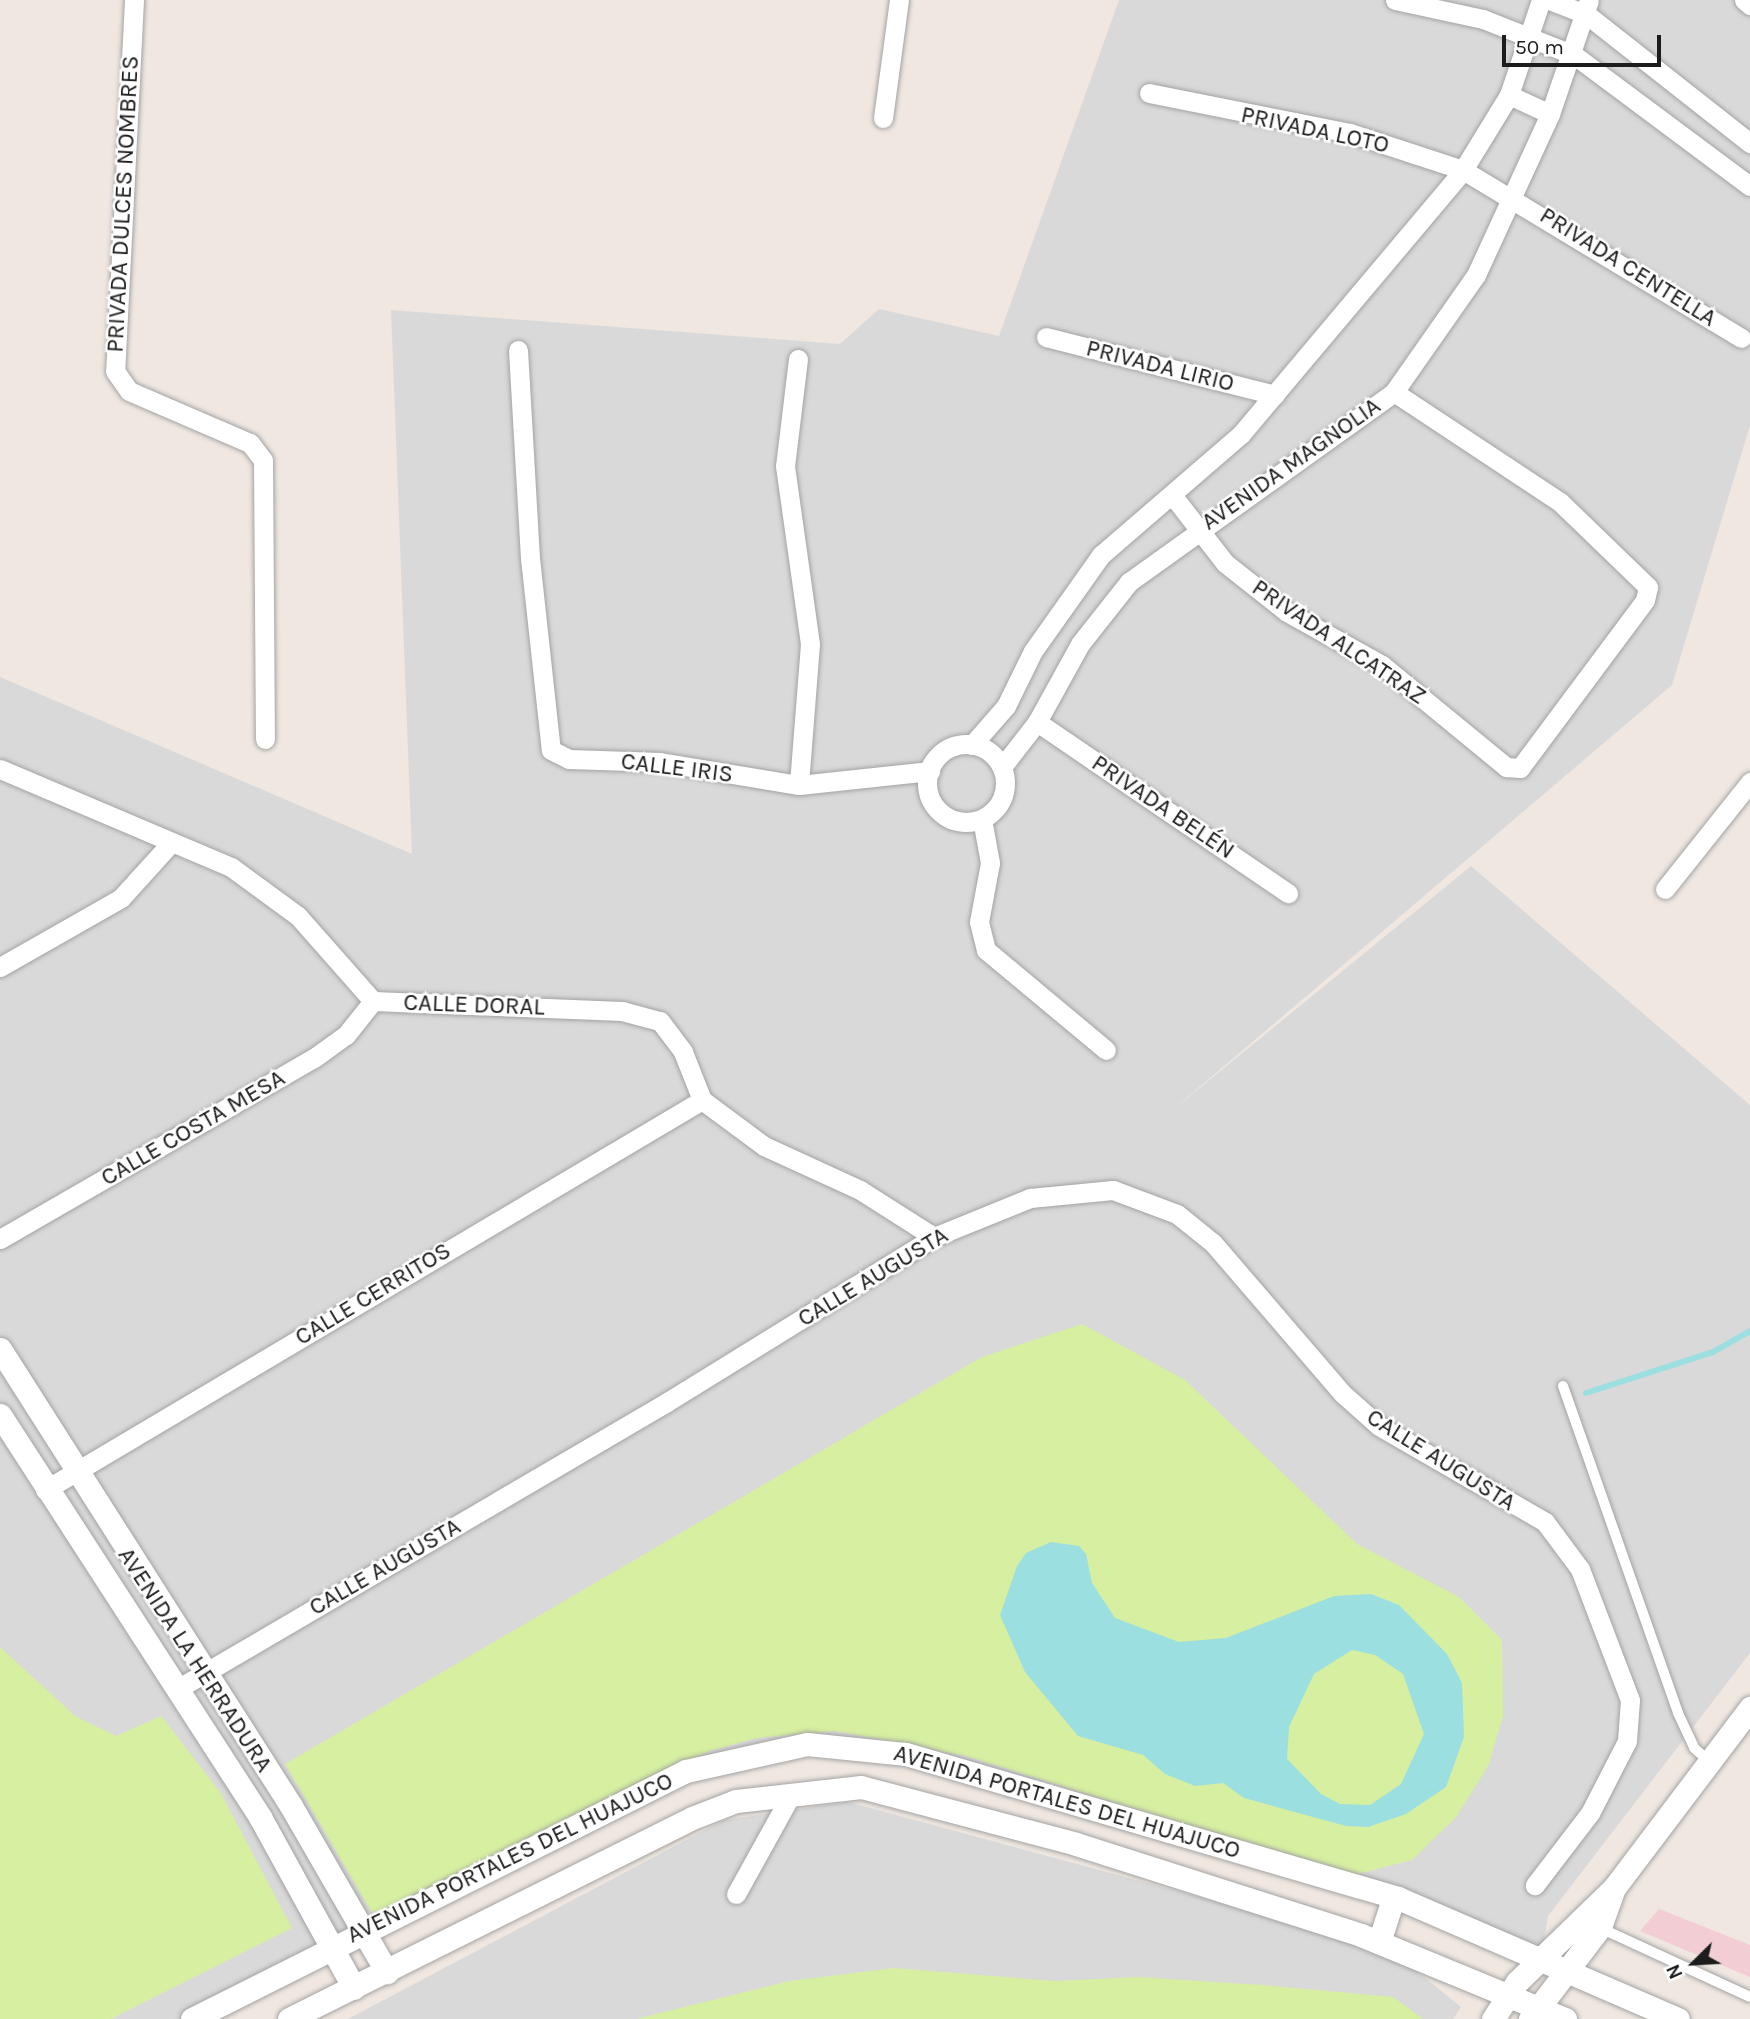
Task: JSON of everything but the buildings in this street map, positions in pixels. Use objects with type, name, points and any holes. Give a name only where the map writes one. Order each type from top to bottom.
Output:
[{"type":"street","name":"PRIVADA DULCES NOMBRES","points":[[134,0],[115,371],[129,391],[250,443],[263,460],[265,739]]},
{"type":"street","points":[[883,118],[899,0]]},
{"type":"street","points":[[1395,0],[1532,36],[1574,55],[1750,186]]},
{"type":"street","name":"AVENIDA MAGNOLIA","points":[[972,744],[1006,706],[1033,651],[1101,555],[1173,496],[1275,395],[1462,170],[1509,95],[1532,36],[1541,0]]},
{"type":"street","points":[[1549,0],[1587,7],[1750,143]]},
{"type":"street","points":[[1744,0],[1750,5]]},
{"type":"street","name":"AVENIDA MAGNOLIA","points":[[1002,767],[1037,722],[1107,608],[1129,582],[1198,528],[1394,392],[1476,275],[1514,198],[1550,114],[1574,55],[1587,7]]},
{"type":"street","name":"PRIVADA LOTO","points":[[1149,93],[1350,132],[1462,170],[1514,198]]},
{"type":"street","points":[[1509,95],[1550,114]]},
{"type":"street","name":"PRIVADA CENTELLA","points":[[1514,198],[1741,338]]},
{"type":"street","name":"PRIVADA LIRIO","points":[[1046,337],[1275,395]]},
{"type":"street","name":"CALLE IRIS","points":[[518,350],[546,736],[555,754],[660,762],[799,785],[930,771]]},
{"type":"street","points":[[798,359],[785,466],[810,644],[799,785]]},
{"type":"street","name":"PRIVADA ALCATRAZ","points":[[1173,496],[1225,563],[1287,612],[1382,664],[1506,767],[1527,765],[1646,600],[1648,587],[1560,502],[1394,392]]},
{"type":"street","name":"PRIVADA BELÉN","points":[[1037,722],[1288,893]]},
{"type":"street","points":[[972,744],[1002,767],[1004,791],[982,819],[958,821],[937,809],[930,771],[946,750],[972,744]]},
{"type":"street","name":"CALLE DORAL","points":[[0,769],[169,845],[230,867],[298,916],[373,1001],[643,1014],[671,1032],[702,1100],[764,1146],[860,1190],[934,1237]]},
{"type":"street","points":[[1665,889],[1750,782]]},
{"type":"street","points":[[982,819],[990,863],[979,922],[986,950],[1106,1050]]},
{"type":"street","points":[[0,967],[121,898],[169,845]]},
{"type":"street","name":"CALLE COSTA MESA","points":[[0,1239],[314,1058],[346,1035],[373,1001]]},
{"type":"street","name":"CALLE CERRITOS","points":[[45,1490],[702,1100]]},
{"type":"street","name":"CALLE AUGUSTA","points":[[179,1688],[667,1402],[934,1237],[1030,1198],[1113,1190],[1146,1198],[1213,1243],[1343,1394],[1378,1426],[1545,1522],[1580,1569],[1630,1700],[1627,1741],[1607,1781],[1535,1885]]},
{"type":"street","name":"AVENIDA LA HERRADURA","points":[[0,1349],[364,1930],[387,1972]]},
{"type":"street","name":"AVENIDA LA HERRADURA","points":[[0,1415],[45,1490],[179,1688],[354,1988]]},
{"type":"street","points":[[1493,2019],[1504,1998],[1551,1966],[1590,1921],[1750,1708]]},
{"type":"street","name":"AVENIDA PORTALES DEL HUAJUCO","points":[[192,2019],[364,1930],[686,1771],[807,1744],[906,1754],[1446,1915],[1551,1966],[1678,2019]]},
{"type":"street","name":"AVENIDA PORTALES DEL HUAJUCO","points":[[289,2019],[692,1818],[736,1801],[792,1793],[888,1792],[1076,1844],[1379,1942],[1504,1998],[1533,2014],[1565,2019]]},
{"type":"street","points":[[736,1894],[792,1793]]},
{"type":"street","points":[[1379,1942],[1394,1899]]},
{"type":"street","points":[[1533,2014],[1551,1966]]},
{"type":"lane","points":[[1563,1386],[1678,1713],[1694,1748],[1709,1762]]},
{"type":"lane","points":[[1590,1921],[1750,1997]]},
{"type":"shaded area","points":[[1119,0],[1750,0],[1750,425],[1672,685],[1169,1113],[1471,866],[1750,1105],[1750,1653],[1548,1916],[1541,1960],[1446,1915],[906,1754],[740,1756],[192,2019],[0,2019],[0,677],[412,854],[391,310],[840,344],[879,309],[999,336]]},
{"type":"shaded area","points":[[848,1802],[1388,1948],[1461,2007],[1453,2019],[348,2019],[724,1820]]},
{"type":"shaded area","points":[[1659,1909],[1750,1945],[1750,1977],[1640,1931]]},
{"type":"green space","points":[[1082,1324],[1185,1380],[1357,1544],[1459,1597],[1502,1640],[1503,1716],[1488,1766],[1456,1817],[1412,1860],[1350,1876],[966,1756],[836,1731],[757,1738],[709,1751],[383,1912],[371,1911],[285,1764],[982,1357]]},
{"type":"green space","points":[[0,1647],[75,1716],[116,1736],[161,1716],[220,1792],[292,1928],[111,2019],[0,2019]]},
{"type":"green space","points":[[894,1968],[1054,1981],[1137,1977],[1393,1997],[1423,2019],[636,2019],[789,1981]]},
{"type":"water","points":[[1051,1542],[1079,1546],[1086,1554],[1092,1583],[1115,1618],[1179,1642],[1226,1638],[1334,1596],[1371,1594],[1399,1605],[1447,1654],[1462,1683],[1464,1737],[1446,1787],[1406,1814],[1368,1827],[1346,1826],[1244,1798],[1223,1783],[1195,1786],[1165,1774],[1143,1755],[1078,1736],[1025,1672],[1000,1615],[1017,1566],[1026,1553]],"holes":[[[1352,1650],[1375,1655],[1403,1674],[1424,1734],[1401,1784],[1370,1805],[1340,1804],[1321,1794],[1287,1759],[1289,1727],[1314,1674]]]},
{"type":"waterway","points":[[1586,1393],[1713,1352],[1750,1331]]}]
